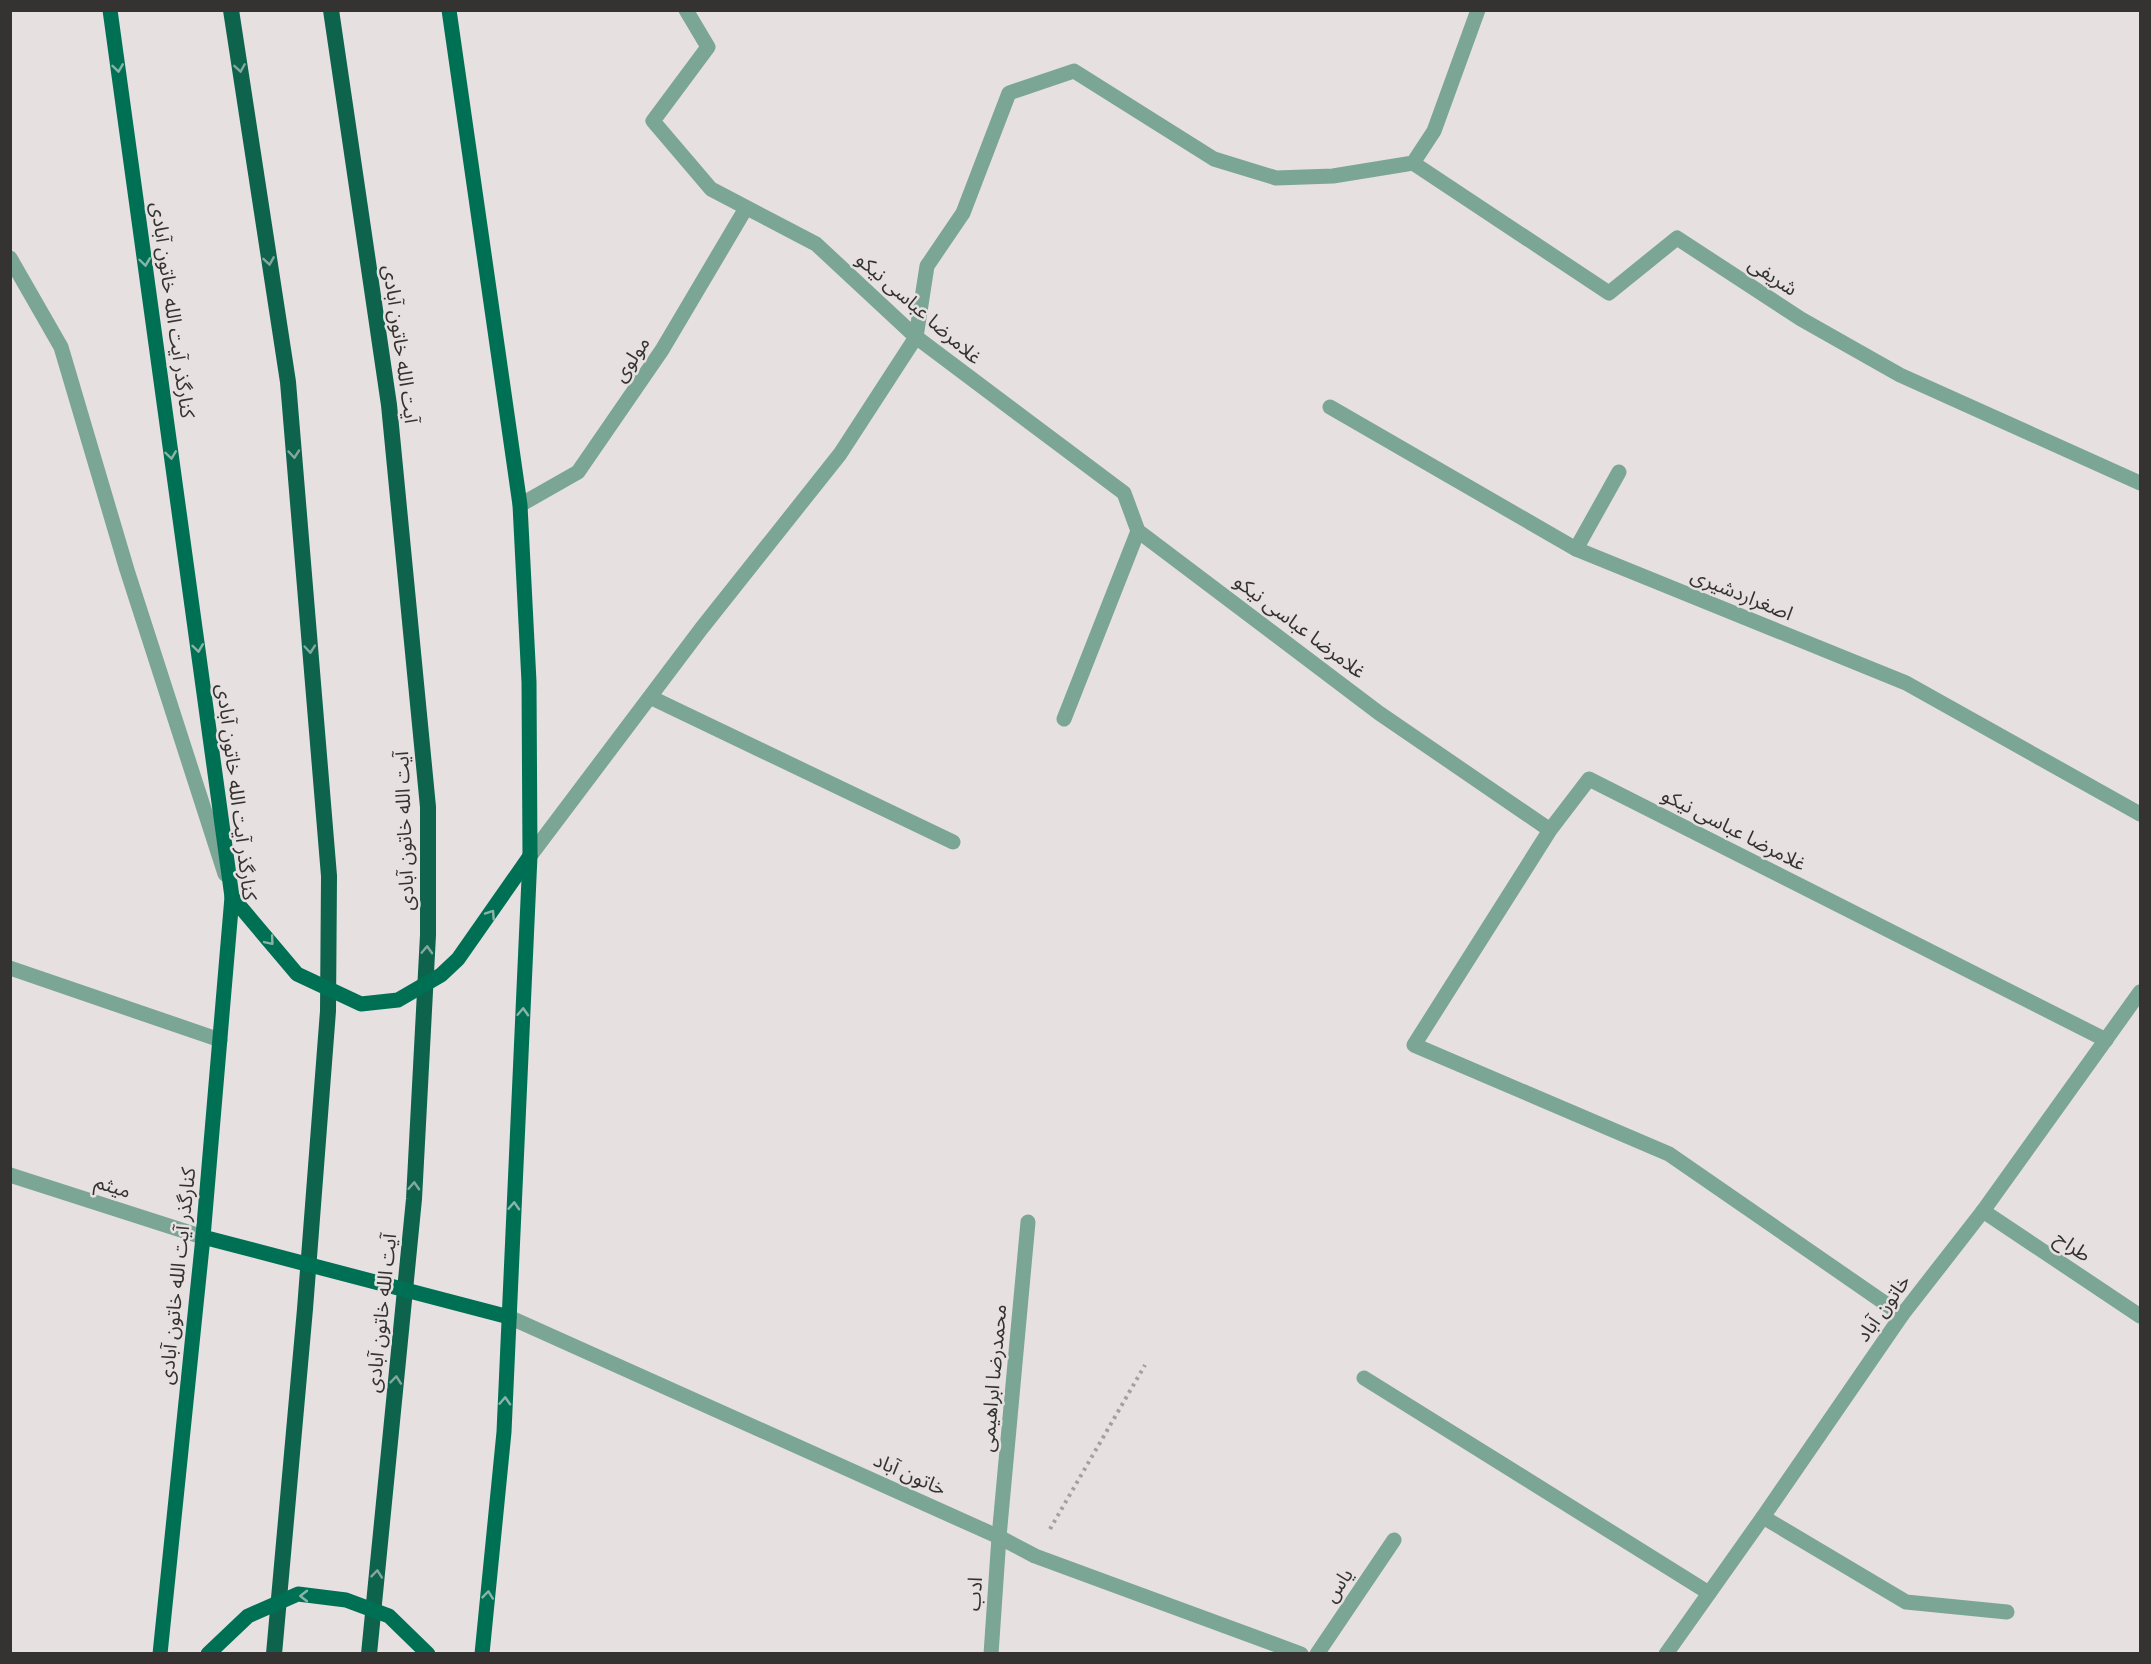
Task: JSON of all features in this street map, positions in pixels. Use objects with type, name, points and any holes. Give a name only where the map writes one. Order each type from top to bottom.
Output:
[{"type":"highway","points":[[231,10],[288,382],[329,876],[328,1011],[305,1309],[274,1653]]},
{"type":"highway","name":"آیت الله خاتون آبادی","points":[[331,10],[389,405],[428,807],[428,935],[414,1199],[369,1653]]},
{"type":"main road","name":"کنارگذر آیت الله خاتون آبادی","points":[[110,10],[232,897],[203,1238],[160,1653]]},
{"type":"main road","points":[[449,10],[520,506],[529,682],[530,856],[504,1432],[482,1653]]},
{"type":"main road","points":[[232,897],[297,974],[361,1004],[398,1000],[441,975],[458,959],[530,856]]},
{"type":"main road","points":[[203,1238],[509,1317]]},
{"type":"main road","points":[[208,1653],[248,1616],[298,1594],[346,1600],[389,1616],[428,1653]]},
{"type":"street","name":"غلامرضا عباسی نیکو","points":[[686,10],[708,47],[653,122],[711,189],[816,244],[915,337],[1124,493],[1138,531],[1379,712],[1550,830],[1589,779],[2106,1040]]},
{"type":"street","points":[[530,856],[701,629],[840,454],[915,337],[927,266],[963,213],[1009,93],[1074,71],[1214,159],[1276,178],[1333,176],[1413,163],[1434,131],[1478,10]]},
{"type":"street","name":"شریفی","points":[[1413,163],[1609,293],[1677,238],[1801,319],[1900,375],[2140,483]]},
{"type":"street","name":"مولوی","points":[[520,506],[578,472],[662,350],[746,208]]},
{"type":"street","points":[[10,258],[62,347],[127,570],[232,897]]},
{"type":"street","name":"اصغراردشیری","points":[[1330,407],[1576,549],[1906,683],[2140,814]]},
{"type":"street","points":[[1576,549],[1619,472]]},
{"type":"street","points":[[1064,719],[1138,531]]},
{"type":"street","points":[[651,698],[953,842]]},
{"type":"street","points":[[1550,830],[1414,1045],[1669,1154],[1902,1315]]},
{"type":"street","points":[[10,968],[220,1040]]},
{"type":"street","name":"خاتون آباد","points":[[1668,1653],[1902,1315],[1983,1211],[2140,992]]},
{"type":"street","name":"میثم","points":[[10,1175],[203,1238]]},
{"type":"street","name":"طراح","points":[[1983,1211],[2140,1316]]},
{"type":"street","name":"محمدرضا ابراهیمی","points":[[999,1537],[1028,1222]]},
{"type":"street","name":"خاتون آباد","points":[[509,1317],[999,1537],[1035,1556],[1301,1653]]},
{"type":"street","points":[[1364,1378],[1709,1593]]},
{"type":"street","points":[[1764,1517],[1906,1602],[2007,1612]]},
{"type":"street","name":"ادب","points":[[991,1653],[999,1537]]},
{"type":"street","name":"یاس","points":[[1317,1653],[1394,1540]]},
{"type":"path","points":[[1035,1556],[1145,1365]]}]
